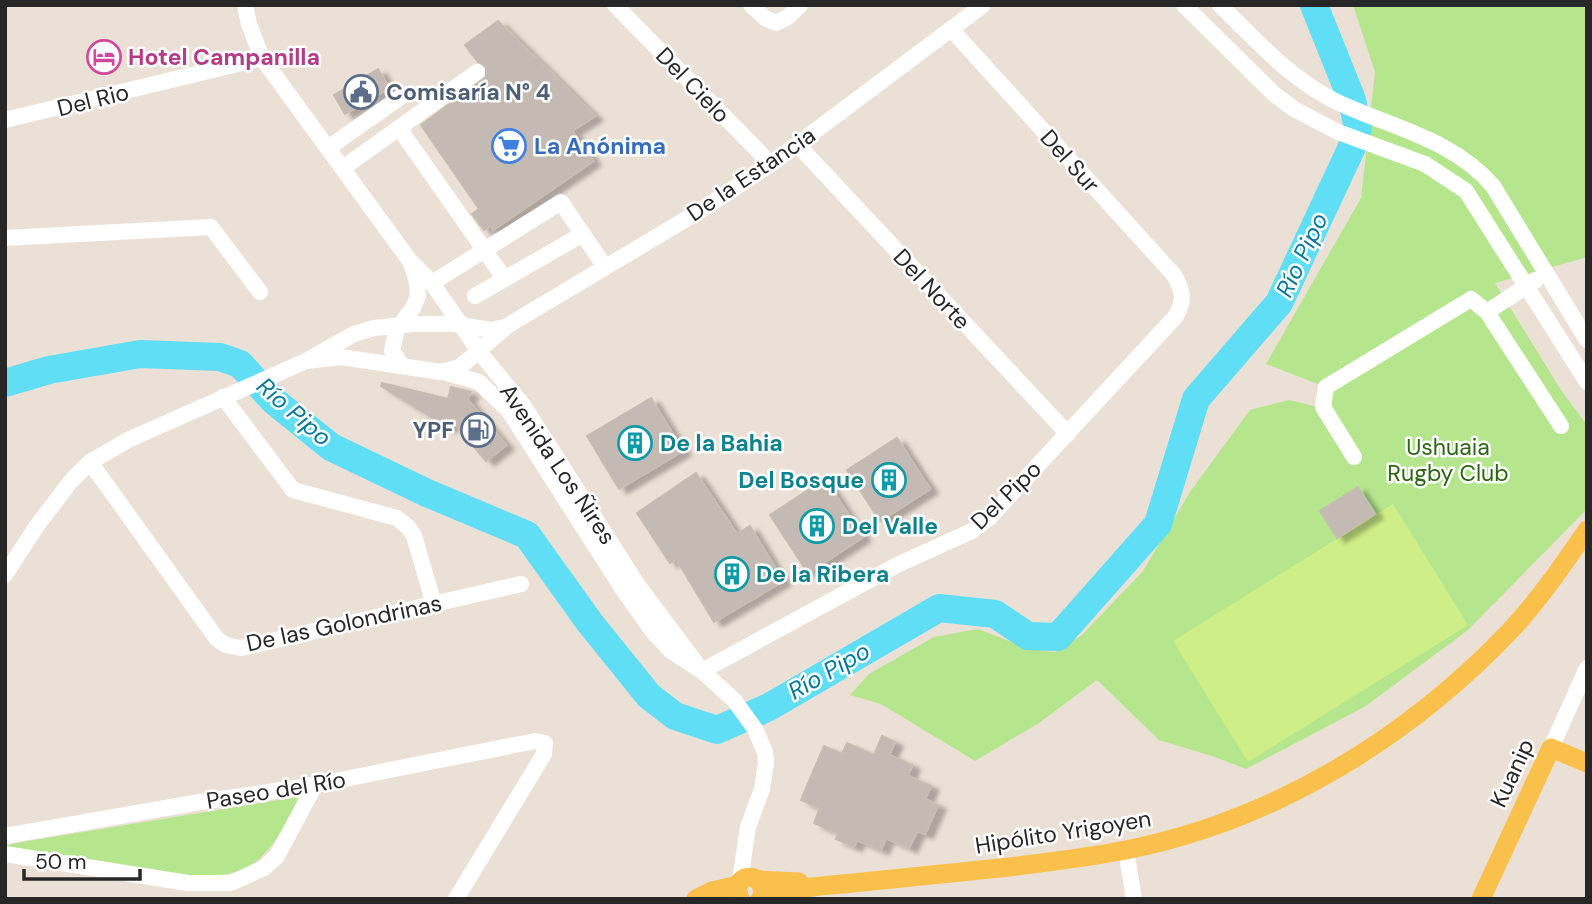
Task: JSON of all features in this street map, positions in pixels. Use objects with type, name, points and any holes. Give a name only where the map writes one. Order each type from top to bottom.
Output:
[{"type":"main road","name":"Hipólito Yrigoyen","points":[[696,899],[719,889],[788,891],[1034,864],[1126,850],[1223,823],[1332,773],[1415,716],[1473,668],[1511,629],[1548,586],[1587,530]]},
{"type":"main road","name":"Hipólito Yrigoyen","points":[[1548,586],[1587,550]]},
{"type":"main road","points":[[1551,748],[1587,763]]},
{"type":"main road","name":"Kuanip","points":[[1481,899],[1551,748]]},
{"type":"street","name":"Avenida Los Ñires","points":[[245,5],[262,58],[410,261],[432,283],[479,351],[523,405],[548,456],[624,591],[653,633],[671,651],[702,671],[746,714],[765,752],[765,777],[746,836],[751,888]]},
{"type":"street","name":"Del Cielo","points":[[615,5],[771,164]]},
{"type":"street","points":[[751,5],[765,18],[776,23],[788,17],[800,5]]},
{"type":"street","points":[[1184,5],[1274,94],[1294,109],[1338,132],[1425,164],[1466,191],[1587,382]]},
{"type":"street","points":[[1220,5],[1290,74],[1335,101],[1449,149],[1480,172],[1493,186],[1587,340]]},
{"type":"street","name":"De la Estancia","points":[[306,361],[341,358],[441,372],[460,367],[507,326],[698,212],[771,164],[951,29],[976,7]]},
{"type":"street","name":"Del Sur","points":[[951,29],[1174,275],[1184,296]]},
{"type":"street","name":"Del Rio","points":[[5,120],[262,58]]},
{"type":"street","points":[[342,168],[477,72]]},
{"type":"street","points":[[328,148],[402,96]]},
{"type":"street","points":[[399,128],[504,278]]},
{"type":"street","name":"Del Norte","points":[[797,144],[1068,434]]},
{"type":"street","points":[[432,283],[561,202],[605,268]]},
{"type":"street","points":[[5,238],[211,227],[260,292]]},
{"type":"street","points":[[475,296],[583,234]]},
{"type":"street","name":"Avenida Los Ñires","points":[[401,366],[392,351],[397,329],[413,308],[418,296],[417,282],[410,261]]},
{"type":"street","points":[[1487,312],[1547,274]]},
{"type":"street","name":"Del Pipo","points":[[702,671],[899,564],[972,531],[989,518],[1176,316],[1184,296]]},
{"type":"street","points":[[1354,457],[1323,407],[1326,387],[1471,299],[1487,312],[1561,426]]},
{"type":"street","name":"De la Estancia","points":[[5,575],[71,481],[90,462],[130,439],[306,361],[354,334],[374,328],[401,324],[463,326],[491,330],[507,326]]},
{"type":"street","name":"Avenida Los Ñires","points":[[441,372],[466,376],[484,386],[548,456]]},
{"type":"street","points":[[223,397],[293,490],[397,518],[408,527],[414,536],[434,604]]},
{"type":"street","name":"De las Golondrinas","points":[[90,462],[218,639],[226,645],[241,648],[521,584]]},
{"type":"street","name":"Kuanip","points":[[1551,748],[1587,668]]},
{"type":"street","name":"Paseo del Río","points":[[5,836],[315,785],[535,741],[545,743],[544,754],[456,899]]},
{"type":"street","points":[[5,854],[188,883],[231,883],[264,868],[277,856],[315,785]]},
{"type":"street","points":[[1126,850],[1134,899]]},
{"type":"green space","name":"Ushuaia Rugby Club","points":[[1353,5],[1587,5],[1587,253],[1584,258],[1495,283],[1561,390],[1587,425],[1585,511],[1468,630],[1366,706],[1246,769],[1159,740],[1097,680],[1039,723],[975,761],[881,704],[850,695],[869,674],[934,637],[978,629],[1030,649],[1055,652],[1082,635],[1143,571],[1190,492],[1250,410],[1289,400],[1318,407],[1318,384],[1266,364],[1361,198],[1375,72]]},
{"type":"green space","points":[[1393,504],[1468,625],[1248,762],[1173,641]]},
{"type":"green space","points":[[297,797],[298,803],[268,850],[258,860],[231,873],[190,877],[5,848],[16,843]]},
{"type":"building","name":"La Anónima","points":[[498,21],[595,116],[572,131],[593,161],[493,230],[491,226],[484,230],[472,214],[479,209],[421,125],[486,77],[486,66],[478,62],[465,45]]},
{"type":"building","name":"Comisaría N° 4","points":[[378,69],[389,88],[345,114],[334,95]]},
{"type":"building","points":[[382,383],[448,399],[451,387],[471,392],[467,399],[506,445],[486,461],[453,421],[449,428],[381,386]]},
{"type":"building","name":"De la Bahia","points":[[651,398],[683,451],[619,489],[587,436]]},
{"type":"building","name":"Del Bosque","points":[[897,438],[930,489],[880,521],[847,470]]},
{"type":"building","points":[[696,473],[737,534],[750,526],[783,581],[714,622],[676,559],[670,563],[637,513]]},
{"type":"building","name":"Del Valle","points":[[825,479],[863,537],[808,573],[770,515]]},
{"type":"building","points":[[1358,487],[1375,514],[1337,538],[1320,511]]},
{"type":"building","points":[[882,736],[895,742],[889,755],[912,765],[908,776],[931,786],[925,799],[938,805],[925,834],[917,831],[909,848],[886,838],[881,850],[857,840],[854,847],[836,839],[838,833],[814,823],[820,808],[801,800],[824,746],[842,754],[847,743],[874,755]]},
{"type":"waterway","name":"Río Pipo","points":[[5,383],[49,370],[140,354],[220,357],[240,364],[274,401],[331,447],[427,493],[527,535],[590,623],[649,696],[675,716],[717,730],[769,707],[939,608],[995,614],[1028,636],[1058,637],[1158,524],[1196,399],[1279,303],[1352,147],[1358,128],[1352,100],[1314,5]]},
{"type":"place","name":"Hotel Campanilla","points":[[104,57]]},
{"type":"place","name":"Comisaría N° 4","points":[[361,92]]},
{"type":"place","name":"La Anónima","points":[[509,146]]},
{"type":"place","name":"YPF","points":[[478,430]]},
{"type":"place","name":"De la Bahia","points":[[635,443]]},
{"type":"place","name":"Del Bosque","points":[[889,480]]},
{"type":"place","name":"Del Valle","points":[[817,526]]},
{"type":"place","name":"De la Ribera","points":[[732,574]]}]
